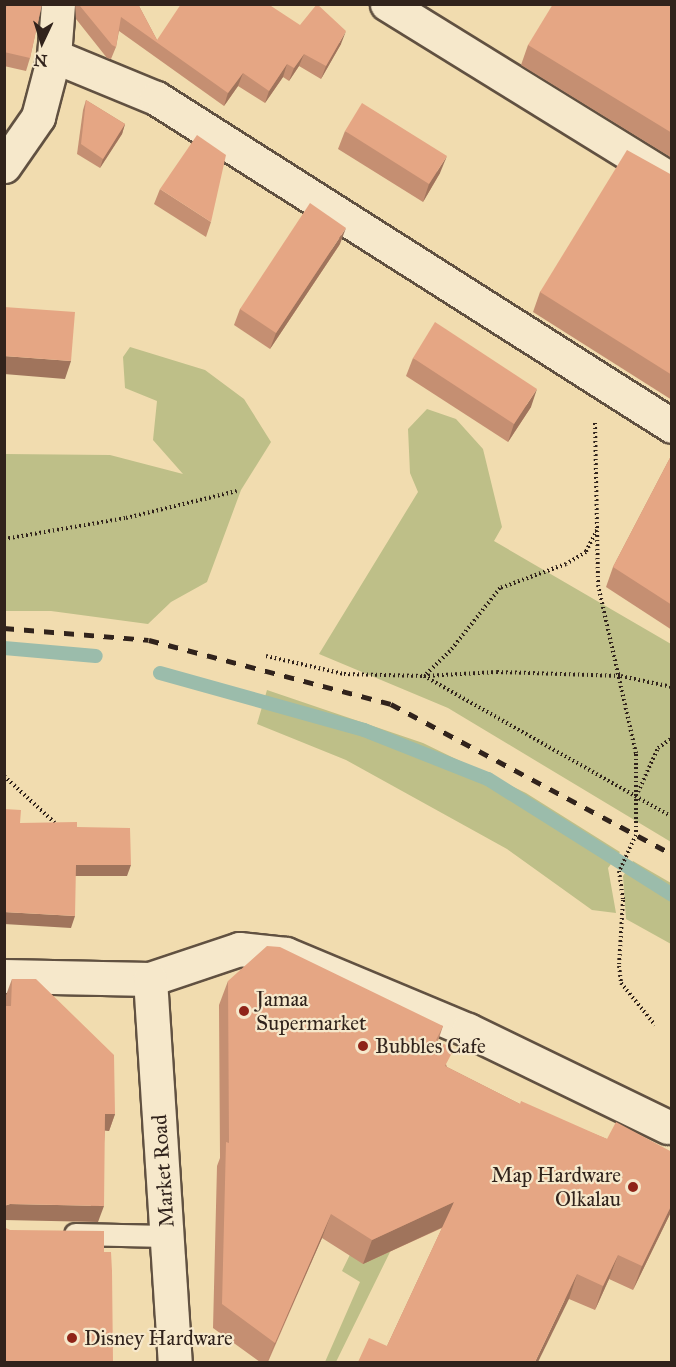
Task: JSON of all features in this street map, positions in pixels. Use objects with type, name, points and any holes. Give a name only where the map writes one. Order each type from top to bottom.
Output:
[{"type":"street","points":[[4,166],[38,117],[54,56],[58,4]]},
{"type":"street","points":[[387,4],[672,180]]},
{"type":"street","points":[[54,56],[156,98],[672,426]]},
{"type":"street","points":[[4,976],[150,979],[239,949],[286,954],[468,1030],[668,1127]]},
{"type":"street","name":"Market Road","points":[[150,979],[175,1362]]},
{"type":"lane","points":[[51,1234],[167,1236]]},
{"type":"path","points":[[593,377],[598,585],[621,676],[636,754],[636,835],[629,855],[619,871],[622,900],[621,983],[655,1025]]},
{"type":"path","points":[[4,539],[126,518],[237,491]]},
{"type":"path","points":[[424,676],[450,651],[500,588],[586,552],[598,529]]},
{"type":"path","points":[[266,656],[345,674],[424,676],[497,672],[621,676],[672,687]]},
{"type":"path","points":[[424,676],[636,795],[672,818]]},
{"type":"path","points":[[636,795],[658,748],[672,738]]},
{"type":"path","points":[[4,776],[55,823]]},
{"type":"green space","points":[[130,347],[205,370],[244,399],[271,442],[241,490],[207,582],[171,602],[148,624],[51,611],[5,611],[5,454],[110,455],[183,474],[153,440],[157,401],[125,388],[123,357]]},
{"type":"green space","points":[[427,409],[456,419],[483,449],[502,527],[494,541],[671,644],[671,842],[448,708],[319,654],[418,492],[410,473],[408,429]]},
{"type":"green space","points":[[267,690],[423,743],[526,793],[620,852],[608,868],[616,913],[592,910],[507,849],[346,760],[257,724]]},
{"type":"green space","points":[[633,861],[671,883],[671,944],[626,919],[623,876]]},
{"type":"green space","points":[[361,1232],[391,1250],[336,1362],[325,1362],[360,1282],[342,1271]]},
{"type":"building","points":[[7,4],[42,4],[30,58],[4,52],[4,16]]},
{"type":"building","points":[[80,4],[138,4],[157,40],[181,4],[268,4],[300,25],[317,4],[346,31],[326,66],[304,54],[294,68],[287,64],[269,91],[243,73],[228,93],[121,17],[116,47],[112,45]]},
{"type":"building","points":[[553,4],[672,4],[672,133],[528,45]]},
{"type":"building","points":[[86,100],[125,124],[103,159],[81,144]]},
{"type":"building","points":[[362,103],[447,156],[429,184],[345,131]]},
{"type":"building","points":[[197,135],[226,155],[211,222],[160,189]]},
{"type":"building","points":[[627,150],[672,175],[672,375],[540,292]]},
{"type":"building","points":[[310,203],[346,228],[276,333],[240,309]]},
{"type":"building","points":[[4,307],[75,312],[71,361],[4,356]]},
{"type":"building","points":[[435,322],[537,389],[514,424],[413,358]]},
{"type":"building","points":[[672,454],[672,605],[613,567]]},
{"type":"building","points":[[4,809],[21,810],[20,823],[77,822],[77,827],[130,828],[131,865],[76,865],[75,916],[4,912]]},
{"type":"building","points":[[267,946],[280,947],[443,1026],[436,1040],[454,1049],[445,1066],[520,1104],[521,1101],[607,1139],[616,1122],[672,1152],[672,1204],[642,1266],[618,1255],[603,1286],[577,1274],[535,1362],[358,1362],[369,1338],[387,1346],[454,1202],[372,1240],[331,1214],[275,1343],[222,1304],[226,1142],[229,1143],[228,981]]},
{"type":"building","points":[[12,979],[36,979],[114,1055],[115,1114],[105,1114],[104,1206],[10,1204],[4,1206],[4,1006],[11,1006]]},
{"type":"building","points":[[4,1227],[10,1230],[104,1231],[104,1252],[111,1252],[113,1362],[4,1362]]},
{"type":"waterway","points":[[4,648],[96,656]]},
{"type":"waterway","points":[[160,673],[364,730],[488,779],[672,895]]},
{"type":"railway","points":[[4,628],[149,640],[391,704],[672,854]]},
{"type":"place","name":"Jamaa Supermarket","points":[[244,1011]]},
{"type":"place","name":"Bubbles Cafe","points":[[363,1046]]},
{"type":"place","name":"Map Hardware Olkalau","points":[[633,1187]]},
{"type":"place","name":"Disney Hardware","points":[[72,1338]]}]
